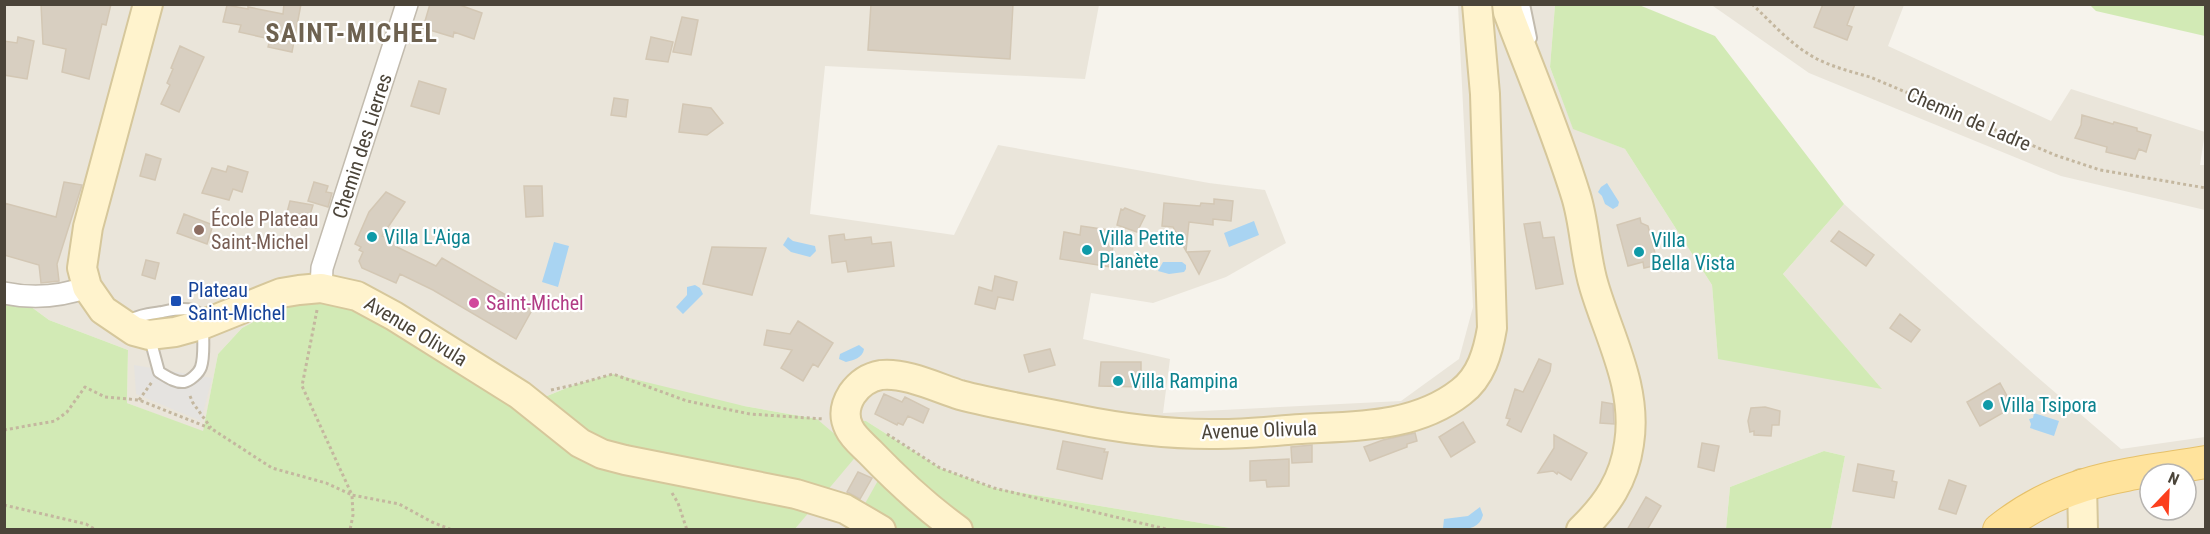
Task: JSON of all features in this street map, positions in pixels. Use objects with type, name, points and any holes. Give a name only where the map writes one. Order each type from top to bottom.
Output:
[{"type":"main road","points":[[2008,527],[2039,502],[2082,484],[2205,462]]},
{"type":"street","points":[[4,293],[48,297],[70,294],[87,287],[82,268],[88,227],[148,4]]},
{"type":"street","name":"Chemin des Lierres","points":[[321,288],[322,268],[407,4]]},
{"type":"street","name":"Avenue Olivula","points":[[958,530],[885,468],[849,428],[844,411],[847,403],[859,386],[871,378],[883,375],[901,377],[962,395],[1089,422],[1141,430],[1211,434],[1385,424],[1443,404],[1463,391],[1477,374],[1487,352],[1492,328],[1485,94],[1477,4]]},
{"type":"street","points":[[1507,4],[1577,198],[1593,284],[1625,377],[1630,401],[1629,444],[1617,484],[1609,500],[1581,530]]},
{"type":"street","name":"Avenue Olivula","points":[[87,287],[104,310],[122,325],[149,335],[175,332],[204,324],[281,293],[321,288],[357,296],[394,316],[520,395],[580,442],[602,454],[796,494],[845,509],[881,530]]},
{"type":"street","points":[[2082,484],[2083,530]]},
{"type":"lane","points":[[1524,4],[1532,43],[1526,58]]},
{"type":"lane","points":[[122,325],[135,317],[179,310],[192,310],[198,314],[204,324],[201,367],[195,376],[185,382],[174,381],[159,372],[149,335]]},
{"type":"path","name":"Chemin de Ladre","points":[[1752,4],[1792,42],[1816,58],[1840,69],[1870,77],[2055,155],[2100,170],[2205,188]]},
{"type":"path","points":[[321,288],[302,386],[352,495],[350,530]]},
{"type":"path","points":[[139,400],[159,372]]},
{"type":"path","points":[[185,382],[193,404],[212,429]]},
{"type":"path","points":[[4,430],[55,421],[67,412],[85,387],[105,397],[139,400],[212,429],[272,468],[326,483],[352,495],[399,504],[452,530]]},
{"type":"path","points":[[655,466],[678,503],[687,530]]},
{"type":"path","points":[[4,505],[86,524],[96,530]]},
{"type":"shaded area","points":[[1714,4],[1904,5],[1888,46],[2051,121],[2071,89],[2205,132],[2200,165],[2205,165],[2205,210],[2061,176],[1809,73],[1713,6]]},
{"type":"shaded area","points":[[4,5],[1099,5],[1085,79],[825,66],[810,214],[954,235],[998,145],[1209,183],[1265,190],[1286,243],[1226,277],[1153,303],[1091,293],[1083,339],[1170,359],[1163,413],[1401,401],[1459,359],[1473,307],[1458,5],[1555,5],[1550,67],[1573,128],[1625,149],[1712,285],[1718,358],[1881,388],[1783,274],[1844,204],[2121,449],[2205,437],[2205,529],[1831,529],[1845,456],[1824,451],[1730,487],[1726,529],[1236,529],[994,488],[940,468],[866,421],[885,468],[881,529],[795,529],[817,502],[817,419],[744,406],[574,385],[520,407],[322,303],[295,305],[268,314],[242,328],[218,354],[203,432],[127,403],[128,350],[49,320],[15,295],[5,293]]},
{"type":"shaded area","points":[[134,365],[212,378],[201,421],[136,394]]},
{"type":"green space","points":[[1555,5],[1639,5],[1715,36],[1844,204],[1783,274],[1882,389],[1718,359],[1712,285],[1625,149],[1573,129],[1550,67]]},
{"type":"green space","points":[[2090,5],[2205,5],[2205,36],[2096,11]]},
{"type":"green space","points":[[4,293],[15,295],[49,320],[128,350],[127,403],[203,431],[218,354],[242,328],[268,314],[295,305],[322,303],[356,310],[520,407],[574,385],[613,374],[744,406],[817,419],[858,454],[795,529],[5,529]]},
{"type":"green space","points":[[846,420],[866,421],[940,468],[994,488],[1236,529],[881,529],[858,516],[885,468]]},
{"type":"green space","points":[[1824,451],[1845,456],[1831,529],[1726,529],[1730,487]]},
{"type":"water","points":[[1607,183],[1619,202],[1618,206],[1613,209],[1605,204],[1598,192]]},
{"type":"water","points":[[1254,221],[1259,235],[1229,247],[1224,233]]},
{"type":"water","points":[[788,237],[793,241],[815,246],[816,251],[810,257],[791,252],[783,245]]},
{"type":"water","points":[[554,242],[569,246],[558,287],[542,282]]},
{"type":"water","points":[[1163,262],[1182,262],[1186,265],[1186,269],[1184,272],[1169,274],[1158,271]]},
{"type":"water","points":[[695,285],[703,294],[683,314],[676,307],[687,295],[687,287]]},
{"type":"water","points":[[859,345],[864,349],[860,357],[846,362],[839,359],[840,354]]},
{"type":"water","points":[[2034,413],[2059,421],[2054,436],[2030,428],[2029,419],[2033,418]]},
{"type":"water","points":[[1480,507],[1483,515],[1477,525],[1461,530],[1443,528],[1444,519],[1468,516]]},
{"type":"building","points":[[41,4],[111,4],[106,25],[102,24],[89,79],[62,72],[66,49],[43,44]]},
{"type":"building","points":[[284,4],[301,4],[292,52],[268,47],[270,39],[239,32],[241,25],[223,22],[227,5],[283,14]]},
{"type":"building","points":[[430,4],[457,4],[482,13],[474,39],[454,32],[453,37],[423,28]]},
{"type":"building","points":[[871,4],[1013,4],[1010,59],[868,50]]},
{"type":"building","points":[[1823,4],[1855,4],[1847,25],[1852,27],[1847,40],[1814,27]]},
{"type":"building","points":[[682,17],[698,20],[691,55],[673,52]]},
{"type":"building","points":[[18,37],[34,41],[27,79],[4,75],[4,41],[17,43]]},
{"type":"building","points":[[651,37],[673,42],[668,62],[646,59]]},
{"type":"building","points":[[180,46],[204,57],[179,112],[161,104],[170,85],[167,83]]},
{"type":"building","points":[[419,81],[446,89],[439,114],[411,106]]},
{"type":"building","points":[[614,98],[628,100],[626,117],[611,115]]},
{"type":"building","points":[[683,104],[711,108],[723,123],[707,135],[679,132]]},
{"type":"building","points":[[2082,115],[2137,128],[2137,131],[2151,135],[2146,152],[2139,149],[2135,159],[2106,152],[2107,147],[2075,138],[2081,125]]},
{"type":"building","points":[[146,154],[161,159],[155,180],[140,176]]},
{"type":"building","points":[[228,166],[248,172],[242,192],[233,189],[229,200],[202,193],[212,168],[226,172]]},
{"type":"building","points":[[64,182],[82,185],[57,264],[59,281],[41,283],[39,265],[4,255],[4,203],[56,217]]},
{"type":"building","points":[[314,182],[328,186],[326,192],[332,193],[328,207],[308,201]]},
{"type":"building","points":[[524,186],[542,186],[543,216],[526,217]]},
{"type":"building","points":[[386,192],[405,202],[382,236],[398,243],[397,247],[436,266],[442,258],[532,310],[516,339],[433,290],[400,274],[396,283],[362,268],[359,261],[363,252],[359,250],[361,247],[355,244],[369,212]]},
{"type":"building","points":[[1214,199],[1233,201],[1231,221],[1213,219],[1213,225],[1189,222],[1186,251],[1173,227],[1162,226],[1164,203],[1200,206],[1201,203],[1214,204]]},
{"type":"building","points":[[290,201],[313,205],[306,228],[284,224]]},
{"type":"building","points":[[1125,208],[1145,216],[1137,232],[1117,225],[1121,209]]},
{"type":"building","points":[[184,214],[213,225],[207,244],[177,233]]},
{"type":"building","name":"Villa Bella Vista","points":[[1640,218],[1641,223],[1648,226],[1658,265],[1644,268],[1643,262],[1628,266],[1617,225]]},
{"type":"building","points":[[1540,222],[1543,238],[1554,237],[1563,284],[1536,289],[1524,224]]},
{"type":"building","name":"Villa Petite Planète","points":[[1081,226],[1115,231],[1110,267],[1060,259],[1064,232],[1080,235]]},
{"type":"building","points":[[1839,231],[1874,255],[1866,266],[1831,241]]},
{"type":"building","points":[[844,234],[845,240],[871,237],[872,244],[891,242],[894,266],[848,272],[846,261],[832,263],[829,236]]},
{"type":"building","points":[[712,247],[766,248],[752,295],[703,284]]},
{"type":"building","points":[[1210,251],[1199,274],[1187,252]]},
{"type":"building","points":[[146,260],[159,263],[155,279],[142,275]]},
{"type":"building","points":[[995,276],[1017,282],[1013,300],[998,297],[995,309],[975,304],[979,287],[992,291]]},
{"type":"building","points":[[1900,314],[1920,330],[1911,342],[1890,328]]},
{"type":"building","points":[[798,321],[833,343],[818,367],[813,364],[803,381],[781,368],[792,350],[764,345],[767,330],[790,334]]},
{"type":"building","points":[[1050,349],[1055,365],[1029,372],[1024,355]]},
{"type":"building","points":[[1539,359],[1551,364],[1550,371],[1521,432],[1507,425],[1510,419],[1506,418],[1515,389],[1523,392]]},
{"type":"building","points":[[1101,362],[1141,362],[1141,387],[1099,386]]},
{"type":"building","name":"Villa Tsipora","points":[[2000,383],[2013,407],[1980,426],[1967,402]]},
{"type":"building","points":[[884,394],[902,402],[905,397],[929,409],[923,423],[908,416],[903,425],[898,423],[897,425],[875,414]]},
{"type":"building","points":[[1602,402],[1613,404],[1614,424],[1600,423]]},
{"type":"building","points":[[1765,407],[1780,411],[1779,425],[1772,425],[1771,436],[1754,435],[1754,431],[1750,432],[1748,421],[1751,408]]},
{"type":"building","points":[[1463,422],[1475,442],[1451,457],[1439,437]]},
{"type":"building","points":[[1415,433],[1417,441],[1370,461],[1364,447]]},
{"type":"building","points":[[1554,435],[1587,453],[1571,480],[1558,472],[1557,474],[1553,471],[1538,473],[1554,448]]},
{"type":"building","points":[[1063,441],[1105,449],[1104,452],[1108,452],[1102,479],[1057,469]]},
{"type":"building","points":[[1702,443],[1719,446],[1714,471],[1698,467]]},
{"type":"building","points":[[1312,445],[1312,462],[1292,463],[1291,447]]},
{"type":"building","points":[[1289,459],[1289,486],[1267,487],[1266,480],[1250,481],[1250,461]]},
{"type":"building","points":[[1858,464],[1894,471],[1892,481],[1897,482],[1894,498],[1853,491]]},
{"type":"building","points":[[858,472],[872,478],[860,499],[847,492]]},
{"type":"building","points":[[1949,480],[1966,486],[1956,514],[1939,509]]},
{"type":"building","points":[[1646,497],[1661,506],[1647,530],[1627,530]]},
{"type":"place","name":"École Plateau Saint-Michel","points":[[199,230]]},
{"type":"place","name":"Villa L'Aiga","points":[[372,237]]},
{"type":"place","name":"Villa Petite Planète","points":[[1087,250]]},
{"type":"place","name":"Villa Bella Vista","points":[[1639,252]]},
{"type":"place","name":"Plateau Saint-Michel","points":[[176,301]]},
{"type":"place","name":"Saint-Michel","points":[[474,303]]},
{"type":"place","name":"Villa Rampina","points":[[1118,381]]},
{"type":"place","name":"Villa Tsipora","points":[[1988,405]]},
{"type":"district","name":"SAINT-MICHEL","points":[[352,33]]}]
